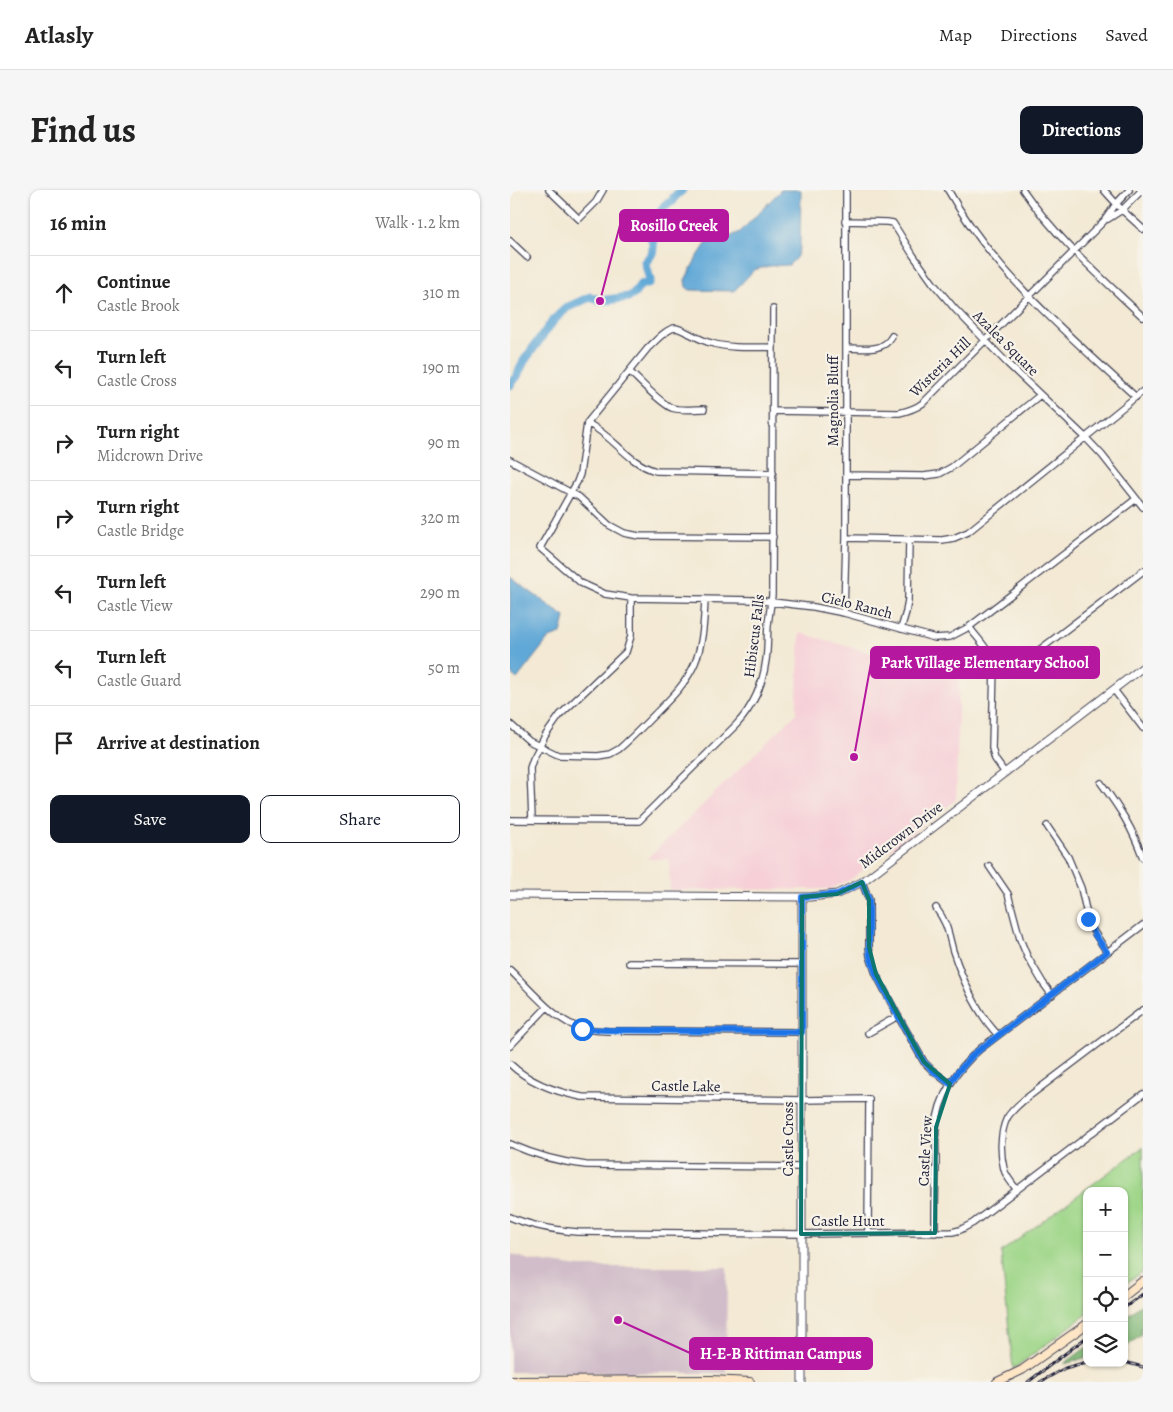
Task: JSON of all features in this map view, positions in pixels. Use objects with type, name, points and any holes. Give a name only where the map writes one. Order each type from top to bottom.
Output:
[{"type":"main road","points":[[1128,1293],[1143,1281]]},
{"type":"main road","points":[[997,1382],[1022,1370],[1083,1327]]},
{"type":"main road","points":[[510,1381],[711,1380],[750,1382]]},
{"type":"street","points":[[549,190],[579,219],[600,197],[603,190]]},
{"type":"street","name":"Magnolia Bluff","points":[[844,613],[846,538],[846,190]]},
{"type":"street","points":[[948,190],[956,204],[1003,268],[1030,297],[1136,397]]},
{"type":"street","points":[[1023,190],[1056,233],[1143,317]]},
{"type":"street","points":[[1104,190],[1143,229]]},
{"type":"street","name":"Wisteria Hill","points":[[774,411],[899,413],[917,408],[1074,252],[1130,190]]},
{"type":"street","name":"Wisteria Hill","points":[[1104,221],[1122,210],[1142,190]]},
{"type":"street","name":"Azalea Square","points":[[846,221],[893,223],[933,283],[955,309],[985,341],[1086,438],[1102,455],[1143,507]]},
{"type":"street","points":[[510,241],[527,257]]},
{"type":"street","name":"Hibiscus Falls","points":[[510,820],[639,821],[736,725],[749,708],[760,688],[767,653],[768,621],[772,602],[773,309]]},
{"type":"street","points":[[572,492],[580,474],[587,423],[648,348],[668,331],[675,328],[703,341],[728,347],[773,347]]},
{"type":"street","points":[[846,348],[882,347],[888,343],[892,336]]},
{"type":"street","points":[[630,372],[671,407],[704,409]]},
{"type":"street","points":[[846,538],[942,540],[954,538],[968,532],[1143,391]]},
{"type":"street","points":[[846,475],[924,476],[939,474],[952,467],[1040,395]]},
{"type":"street","points":[[587,423],[600,430],[635,462],[656,471],[773,473]]},
{"type":"street","points":[[510,460],[572,492],[609,525],[624,533],[639,536],[773,537]]},
{"type":"street","name":"Cielo Ranch","points":[[572,492],[540,548],[581,583],[605,594],[631,598],[755,600],[814,607],[844,613],[927,637],[942,638],[957,634],[968,627],[1136,498]]},
{"type":"street","points":[[901,629],[908,607],[909,539]]},
{"type":"street","points":[[993,673],[1007,673],[1013,670],[1143,571]]},
{"type":"street","points":[[532,819],[530,768],[533,759],[560,715],[626,652],[631,636],[631,598]]},
{"type":"street","points":[[510,724],[529,742],[558,755],[598,756],[614,751],[629,741],[680,689],[692,670],[704,626],[705,599]]},
{"type":"street","points":[[968,627],[991,656],[994,666],[992,748],[995,759],[1005,773]]},
{"type":"street","name":"Midcrown Drive","points":[[510,895],[802,897],[838,894],[862,882],[1143,667]]},
{"type":"street","points":[[1114,690],[1143,728]]},
{"type":"street","points":[[1101,783],[1120,808],[1131,827],[1143,858]]},
{"type":"street","points":[[1047,826],[1068,858],[1078,881],[1092,929],[1107,952]]},
{"type":"street","points":[[990,866],[1008,894],[1020,939],[1027,956],[1052,995]]},
{"type":"street","points":[[862,882],[869,900],[869,947],[873,967],[924,1062],[950,1084]]},
{"type":"street","name":"Castle Cross","points":[[802,897],[802,1382]]},
{"type":"street","points":[[936,908],[948,926],[953,949],[965,984],[978,1009],[998,1035]]},
{"type":"street","name":"Castle View","points":[[935,1233],[936,1127],[940,1106],[950,1084],[974,1054],[1143,925]]},
{"type":"street","points":[[629,963],[802,964]]},
{"type":"street","points":[[510,970],[558,1017],[577,1027],[588,1030],[802,1032]]},
{"type":"street","points":[[510,1046],[547,1007]]},
{"type":"street","points":[[1017,1190],[1004,1169],[1002,1152],[1006,1119],[1024,1100],[1143,1010]]},
{"type":"street","points":[[868,1033],[898,1016]]},
{"type":"street","name":"Castle Lake","points":[[510,1064],[527,1077],[542,1085],[582,1097],[869,1099],[868,1233]]},
{"type":"street","name":"Castle Hunt","points":[[510,1217],[528,1223],[577,1232],[801,1234],[952,1232],[969,1226],[1143,1094]]},
{"type":"street","points":[[510,1144],[546,1158],[586,1165],[802,1167]]},
{"type":"highlighted area","points":[[862,882],[869,900],[869,947],[876,974],[924,1062],[950,1084],[936,1127],[935,1233],[801,1234],[802,897],[837,894]]},
{"type":"shaded area","points":[[800,633],[959,678],[956,800],[851,879],[830,889],[670,890],[669,859],[647,859],[796,714]]},
{"type":"shaded area","points":[[510,1254],[530,1260],[580,1267],[727,1267],[726,1373],[510,1372]]},
{"type":"green space","points":[[1143,1147],[1143,1271],[1128,1282],[1128,1187],[1089,1187]]},
{"type":"green space","points":[[1083,1191],[1083,1317],[1013,1369],[1001,1252]]},
{"type":"green space","points":[[1143,1303],[1141,1335],[1128,1346],[1128,1322],[1128,1315]]},
{"type":"green space","points":[[1083,1350],[1083,1358],[1065,1363]]},
{"type":"water","points":[[781,190],[801,190],[800,248],[796,258],[789,265],[769,266],[754,270],[734,291],[690,290],[686,287],[685,280],[706,244],[721,241],[740,232]]},
{"type":"water","points":[[510,577],[565,617],[561,634],[549,638],[517,679],[510,673]]},
{"type":"waterway","points":[[510,385],[517,376],[524,361],[553,321],[566,308],[590,297],[600,301],[629,297],[634,294],[641,284],[648,284],[650,280],[645,262],[653,249],[648,229],[665,205],[673,201],[674,197],[682,190]]},
{"type":"railway","points":[[1128,1305],[1143,1294]]},
{"type":"railway","points":[[1028,1382],[1083,1340]]},
{"type":"railway","points":[[1040,1382],[1065,1368],[1083,1363]]},
{"type":"railway","points":[[1128,1363],[1143,1367]]},
{"type":"place","name":"Rosillo Creek","points":[[600,301]]},
{"type":"place","name":"Park Village Elementary School","points":[[854,757]]},
{"type":"place","name":"H-E-B Rittiman Campus","points":[[618,1320]]},
{"type":"route","points":[[582,1029],[802,1032],[802,897],[838,894],[862,882],[869,900],[869,947],[876,974],[924,1062],[950,1084],[974,1054],[1107,952],[1095,935],[1088,919]]}]
